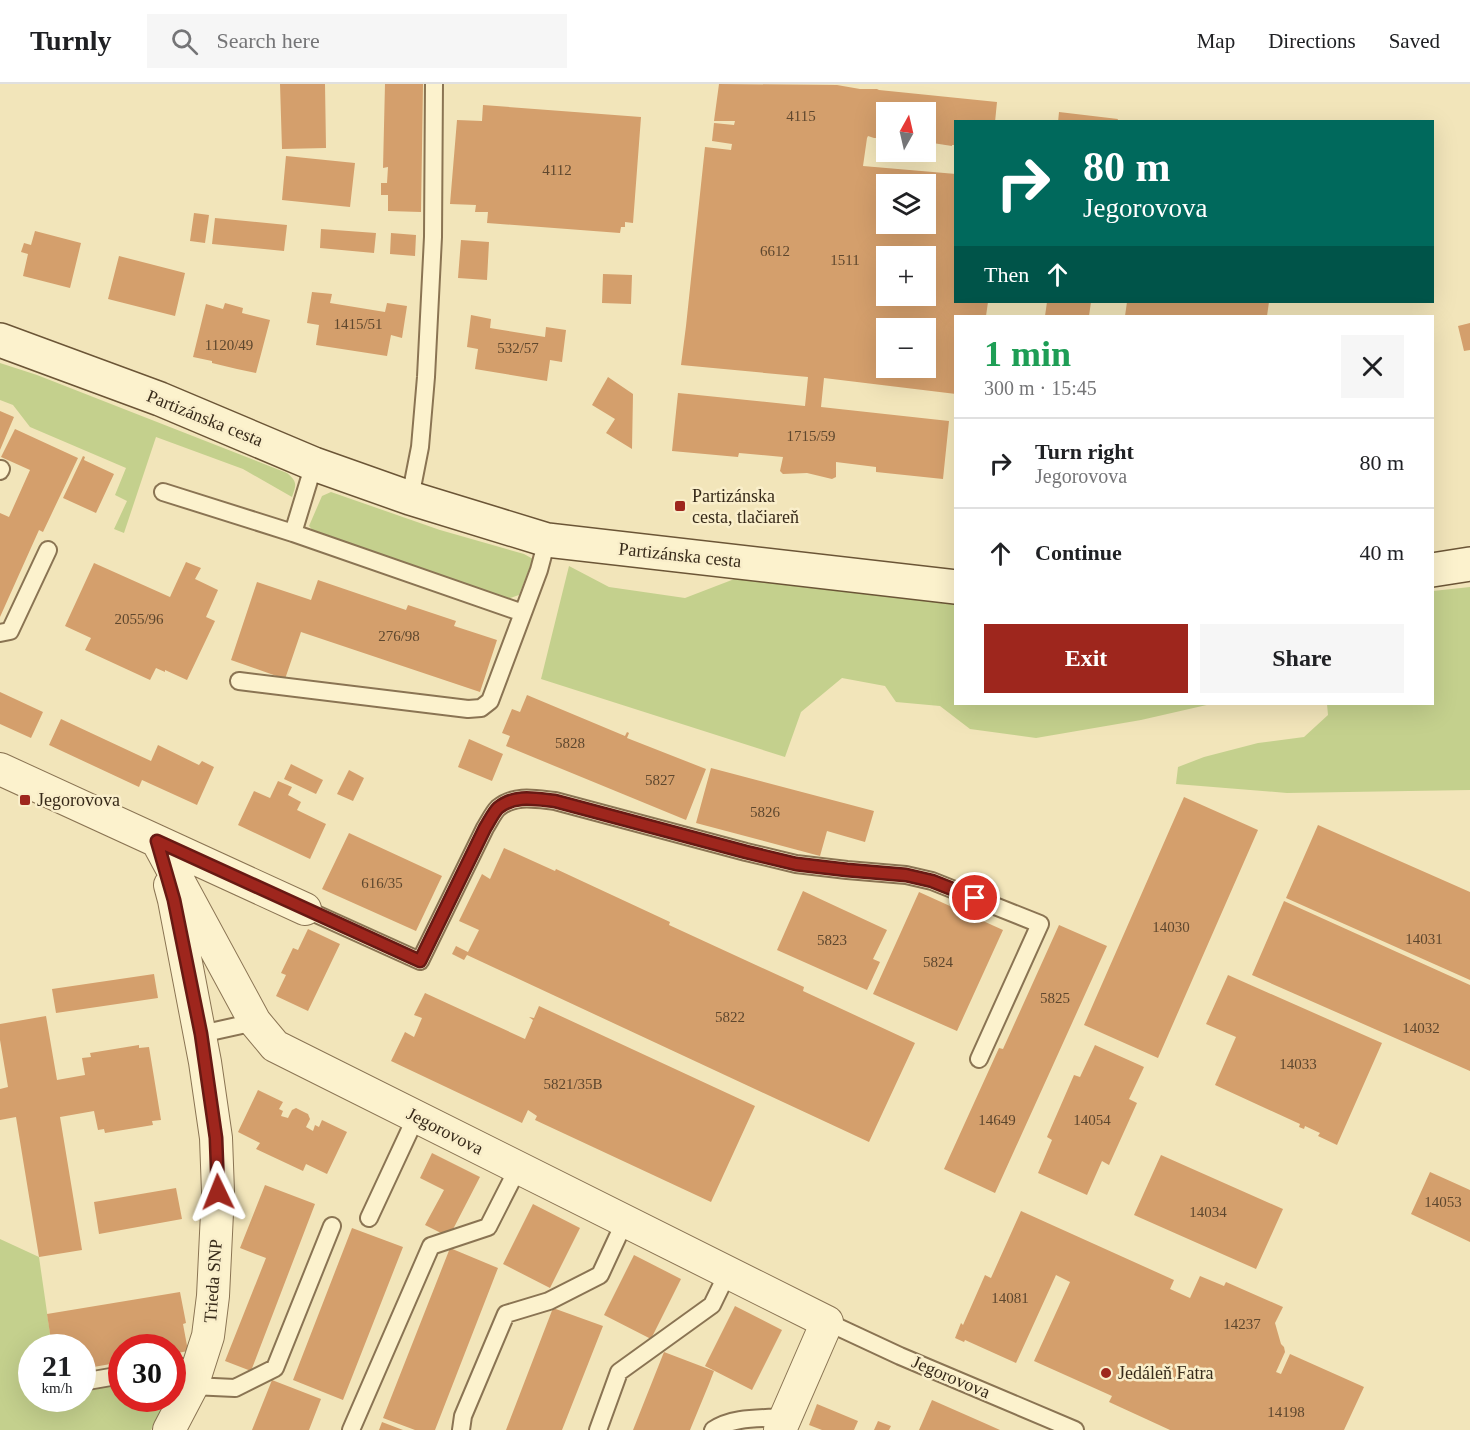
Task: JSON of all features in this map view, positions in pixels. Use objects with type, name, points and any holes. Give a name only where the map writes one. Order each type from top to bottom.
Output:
[{"type":"street","name":"Partizánska cesta","points":[[0,340],[160,399],[314,464],[410,498],[547,540],[954,587]]},
{"type":"street","points":[[1434,570],[1470,564]]},
{"type":"street","points":[[0,770],[305,909]]},
{"type":"street","name":"Jegorovova","points":[[157,841],[255,1022],[275,1046],[827,1322]]},
{"type":"street","name":"Trieda SNP","points":[[157,841],[174,900],[201,1034],[216,1138],[218,1192],[213,1296],[208,1336],[188,1373],[169,1430]]},
{"type":"street","points":[[783,1424],[827,1322]]},
{"type":"lane","points":[[410,498],[420,447],[426,377],[433,237],[434,84]]},
{"type":"lane","points":[[293,533],[314,464]]},
{"type":"lane","points":[[163,492],[293,533],[523,613]]},
{"type":"lane","points":[[238,681],[468,709],[481,708],[490,701],[539,570],[547,540]]},
{"type":"lane","points":[[0,633],[10,631],[48,550]]},
{"type":"lane","points":[[305,909],[420,961],[497,808],[512,800],[528,798],[555,801],[796,864],[906,875],[932,881],[1040,924],[980,1059]]},
{"type":"lane","points":[[201,1034],[255,1022]]},
{"type":"lane","points":[[369,1218],[416,1117]]},
{"type":"lane","points":[[351,1430],[431,1246],[488,1227],[518,1168]]},
{"type":"lane","points":[[461,1430],[463,1416],[506,1314],[549,1301],[600,1275],[626,1221]]},
{"type":"lane","points":[[188,1373],[235,1388],[275,1368],[332,1226]]},
{"type":"lane","points":[[598,1430],[619,1372],[712,1305],[728,1272]]},
{"type":"lane","name":"Jegorovova","points":[[827,1322],[900,1356],[1075,1430]]},
{"type":"lane","points":[[713,1430],[735,1420],[783,1424]]},
{"type":"green space","points":[[0,363],[37,375],[287,473],[295,484],[292,497],[243,469],[156,437],[124,533],[114,529],[127,501],[115,495],[126,468],[30,427],[13,405],[0,400]]},
{"type":"green space","points":[[331,492],[440,530],[524,554],[533,559],[519,595],[507,599],[316,534],[309,526],[322,496]]},
{"type":"green space","points":[[569,566],[609,587],[685,598],[737,578],[954,604],[954,705],[1207,705],[1141,720],[1036,738],[970,729],[940,706],[896,702],[885,686],[842,678],[801,712],[785,757],[541,679]]},
{"type":"green space","points":[[1470,587],[1470,790],[1287,793],[1176,784],[1178,767],[1204,757],[1258,743],[1304,737],[1328,715],[1327,705],[1434,705],[1434,591]]},
{"type":"green space","points":[[0,1239],[39,1257],[50,1334],[18,1334],[18,1412],[96,1412],[96,1388],[108,1385],[108,1412],[161,1412],[151,1430],[0,1430]]},
{"type":"building","points":[[280,84],[325,84],[326,148],[282,149]]},
{"type":"building","points":[[385,84],[423,84],[421,212],[388,211],[388,195],[381,195],[381,183],[387,183],[388,167],[383,168]]},
{"type":"building","points":[[719,84],[837,85],[997,102],[995,120],[954,120],[954,145],[952,146],[936,144],[936,102],[876,102],[876,138],[868,136],[867,138],[863,166],[954,174],[954,303],[988,303],[986,315],[954,315],[954,394],[824,378],[821,407],[949,421],[943,479],[876,472],[876,467],[836,462],[836,477],[832,479],[807,473],[783,474],[780,471],[783,457],[739,453],[738,457],[672,451],[678,393],[805,406],[808,377],[681,365],[705,147],[731,150],[732,144],[712,141],[714,123],[734,125],[735,121],[714,121]]},
{"type":"building","points":[[483,105],[641,117],[633,223],[625,222],[625,227],[621,227],[620,233],[487,223],[488,212],[475,212],[476,205],[450,204],[457,120],[482,121]]},
{"type":"building","points":[[1059,112],[1118,119],[1118,120],[1058,120]]},
{"type":"building","points":[[286,156],[355,163],[350,207],[282,200]]},
{"type":"building","points":[[194,213],[209,215],[205,243],[190,241]]},
{"type":"building","points":[[215,218],[287,225],[284,251],[212,244]]},
{"type":"building","points":[[321,229],[376,233],[374,253],[320,248]]},
{"type":"building","points":[[35,231],[81,243],[70,288],[23,276],[28,254],[21,252],[24,243],[31,245]]},
{"type":"building","points":[[391,233],[416,235],[415,256],[390,254]]},
{"type":"building","points":[[461,240],[489,242],[487,280],[458,278]]},
{"type":"building","points":[[119,256],[185,273],[175,316],[108,299]]},
{"type":"building","points":[[603,274],[632,275],[631,304],[602,303]]},
{"type":"building","points":[[312,292],[332,294],[330,303],[385,312],[387,303],[407,306],[402,338],[391,335],[387,356],[316,345],[319,325],[307,323]]},
{"type":"building","points":[[225,303],[243,308],[242,313],[270,320],[256,373],[193,357],[206,304],[223,309]]},
{"type":"building","points":[[1047,303],[1091,303],[1089,315],[1045,315]]},
{"type":"building","points":[[1127,303],[1269,303],[1267,315],[1125,315]]},
{"type":"building","points":[[471,315],[491,319],[490,328],[545,337],[546,327],[566,330],[562,362],[550,360],[547,381],[475,369],[478,349],[467,347]]},
{"type":"building","points":[[1470,323],[1470,350],[1464,351],[1458,326]]},
{"type":"building","points":[[608,377],[633,394],[632,449],[606,433],[615,419],[592,405]]},
{"type":"building","points":[[0,411],[14,417],[0,450]]},
{"type":"building","points":[[15,429],[78,458],[43,532],[39,530],[0,617],[0,513],[9,517],[30,470],[1,457]]},
{"type":"building","points":[[83,456],[84,460],[114,474],[96,513],[63,498]]},
{"type":"building","points":[[186,562],[201,568],[195,579],[218,590],[206,617],[215,621],[187,680],[156,668],[150,680],[85,650],[91,638],[65,626],[94,563],[170,597]]},
{"type":"building","points":[[318,580],[406,610],[408,605],[456,621],[454,626],[497,640],[480,692],[301,632],[285,679],[231,660],[257,582],[311,600]]},
{"type":"building","points":[[0,692],[43,712],[31,738],[0,724]]},
{"type":"building","points":[[527,695],[625,736],[627,732],[629,733],[627,738],[706,769],[686,820],[506,746],[510,736],[502,733],[512,709],[520,712]]},
{"type":"building","points":[[61,719],[151,761],[158,745],[199,765],[202,761],[214,767],[197,805],[142,780],[139,787],[49,745]]},
{"type":"building","points":[[469,739],[503,754],[492,781],[458,767]]},
{"type":"building","points":[[291,764],[323,780],[316,794],[284,779]]},
{"type":"building","points":[[711,768],[874,811],[865,842],[827,831],[820,856],[696,823]]},
{"type":"building","points":[[349,770],[364,778],[353,801],[337,794]]},
{"type":"building","points":[[278,781],[292,787],[288,795],[301,802],[297,810],[326,824],[310,859],[238,825],[254,791],[270,798]]},
{"type":"building","points":[[1184,797],[1258,830],[1158,1058],[1084,1025]]},
{"type":"building","points":[[1318,825],[1470,892],[1470,980],[1286,898]]},
{"type":"building","points":[[349,833],[442,876],[416,931],[322,889]]},
{"type":"building","points":[[504,848],[555,871],[556,869],[670,922],[669,925],[804,987],[803,991],[915,1043],[869,1142],[467,955],[464,960],[452,954],[456,946],[468,952],[479,930],[459,921],[482,874],[490,879]]},
{"type":"building","points":[[803,891],[887,930],[873,959],[880,962],[867,990],[777,950]]},
{"type":"building","points":[[919,892],[1003,930],[957,1031],[873,994]]},
{"type":"building","points":[[1284,901],[1470,985],[1470,1071],[1252,975]]},
{"type":"building","points":[[1059,925],[1107,946],[995,1193],[944,1169],[999,1048],[1003,1049]]},
{"type":"building","points":[[308,929],[340,944],[308,1011],[276,996],[286,975],[281,973],[293,948],[298,950]]},
{"type":"building","points":[[154,974],[158,998],[56,1013],[52,989]]},
{"type":"building","points":[[1228,975],[1382,1043],[1337,1145],[1318,1136],[1320,1133],[1305,1126],[1304,1129],[1299,1127],[1300,1124],[1215,1085],[1236,1037],[1206,1024]]},
{"type":"building","points":[[425,993],[525,1039],[533,1020],[529,1017],[534,1018],[539,1006],[755,1106],[711,1202],[535,1120],[537,1116],[528,1110],[522,1123],[391,1061],[405,1032],[414,1037],[422,1018],[414,1015]]},
{"type":"building","points":[[46,1016],[57,1080],[85,1075],[82,1058],[91,1057],[90,1053],[139,1045],[139,1048],[149,1047],[161,1120],[152,1121],[153,1125],[105,1133],[104,1129],[98,1130],[94,1111],[60,1117],[82,1250],[39,1257],[16,1117],[0,1120],[0,1089],[8,1087],[0,1040],[0,1024]]},
{"type":"building","points":[[1095,1045],[1144,1067],[1129,1099],[1137,1103],[1109,1165],[1102,1161],[1087,1195],[1038,1173],[1052,1140],[1047,1137],[1074,1075],[1080,1077]]},
{"type":"building","points":[[258,1090],[283,1102],[279,1109],[283,1111],[281,1116],[288,1118],[292,1110],[296,1108],[308,1114],[310,1119],[306,1127],[313,1131],[315,1125],[319,1127],[322,1120],[347,1132],[327,1174],[306,1164],[303,1171],[256,1149],[260,1143],[238,1132]]},
{"type":"building","points":[[432,1153],[480,1177],[449,1237],[425,1225],[444,1190],[420,1178]]},
{"type":"building","points":[[1161,1155],[1283,1209],[1256,1269],[1134,1215]]},
{"type":"building","points":[[1430,1172],[1470,1190],[1470,1242],[1411,1214]]},
{"type":"building","points":[[265,1185],[315,1204],[251,1371],[225,1361],[266,1258],[240,1248]]},
{"type":"building","points":[[176,1188],[182,1219],[99,1234],[94,1202]]},
{"type":"building","points":[[533,1204],[580,1228],[550,1288],[503,1264]]},
{"type":"building","points":[[1021,1211],[1174,1280],[1170,1289],[1190,1298],[1200,1276],[1224,1286],[1226,1282],[1283,1307],[1275,1323],[1285,1352],[1276,1372],[1281,1374],[1290,1354],[1364,1387],[1344,1430],[1170,1430],[1109,1402],[1112,1396],[1034,1361],[1070,1282],[1056,1275],[1016,1363],[965,1340],[964,1342],[955,1338],[985,1275],[991,1278]]},
{"type":"building","points":[[352,1228],[403,1247],[343,1400],[293,1380]]},
{"type":"building","points":[[450,1248],[498,1268],[435,1430],[415,1430],[383,1418]]},
{"type":"building","points":[[634,1255],[681,1279],[651,1339],[604,1315]]},
{"type":"building","points":[[180,1292],[186,1323],[183,1324],[185,1334],[108,1334],[108,1364],[96,1367],[96,1334],[50,1334],[47,1314]]},
{"type":"building","points":[[735,1306],[782,1330],[752,1390],[705,1366]]},
{"type":"building","points":[[553,1308],[603,1326],[562,1430],[506,1430]]},
{"type":"building","points":[[664,1352],[714,1371],[709,1384],[690,1430],[633,1430]]},
{"type":"building","points":[[272,1380],[321,1399],[309,1430],[252,1430]]},
{"type":"building","points":[[932,1400],[982,1422],[1000,1430],[919,1430]]},
{"type":"building","points":[[817,1404],[858,1421],[854,1430],[822,1430],[809,1425]]},
{"type":"building","points":[[878,1421],[891,1426],[889,1430],[874,1430]]},
{"type":"building","points":[[382,1422],[403,1430],[379,1430]]},
{"type":"place","name":"Partizánska cesta, tlačiareň","points":[[680,506]]},
{"type":"place","name":"Jegorovova","points":[[25,800]]},
{"type":"place","name":"Jedáleň Fatra","points":[[1106,1373]]},
{"type":"route","points":[[218,1192],[216,1138],[201,1034],[174,900],[157,841],[420,961],[497,808],[512,800],[528,798],[555,801],[796,864],[906,875],[932,881],[975,898]]}]
